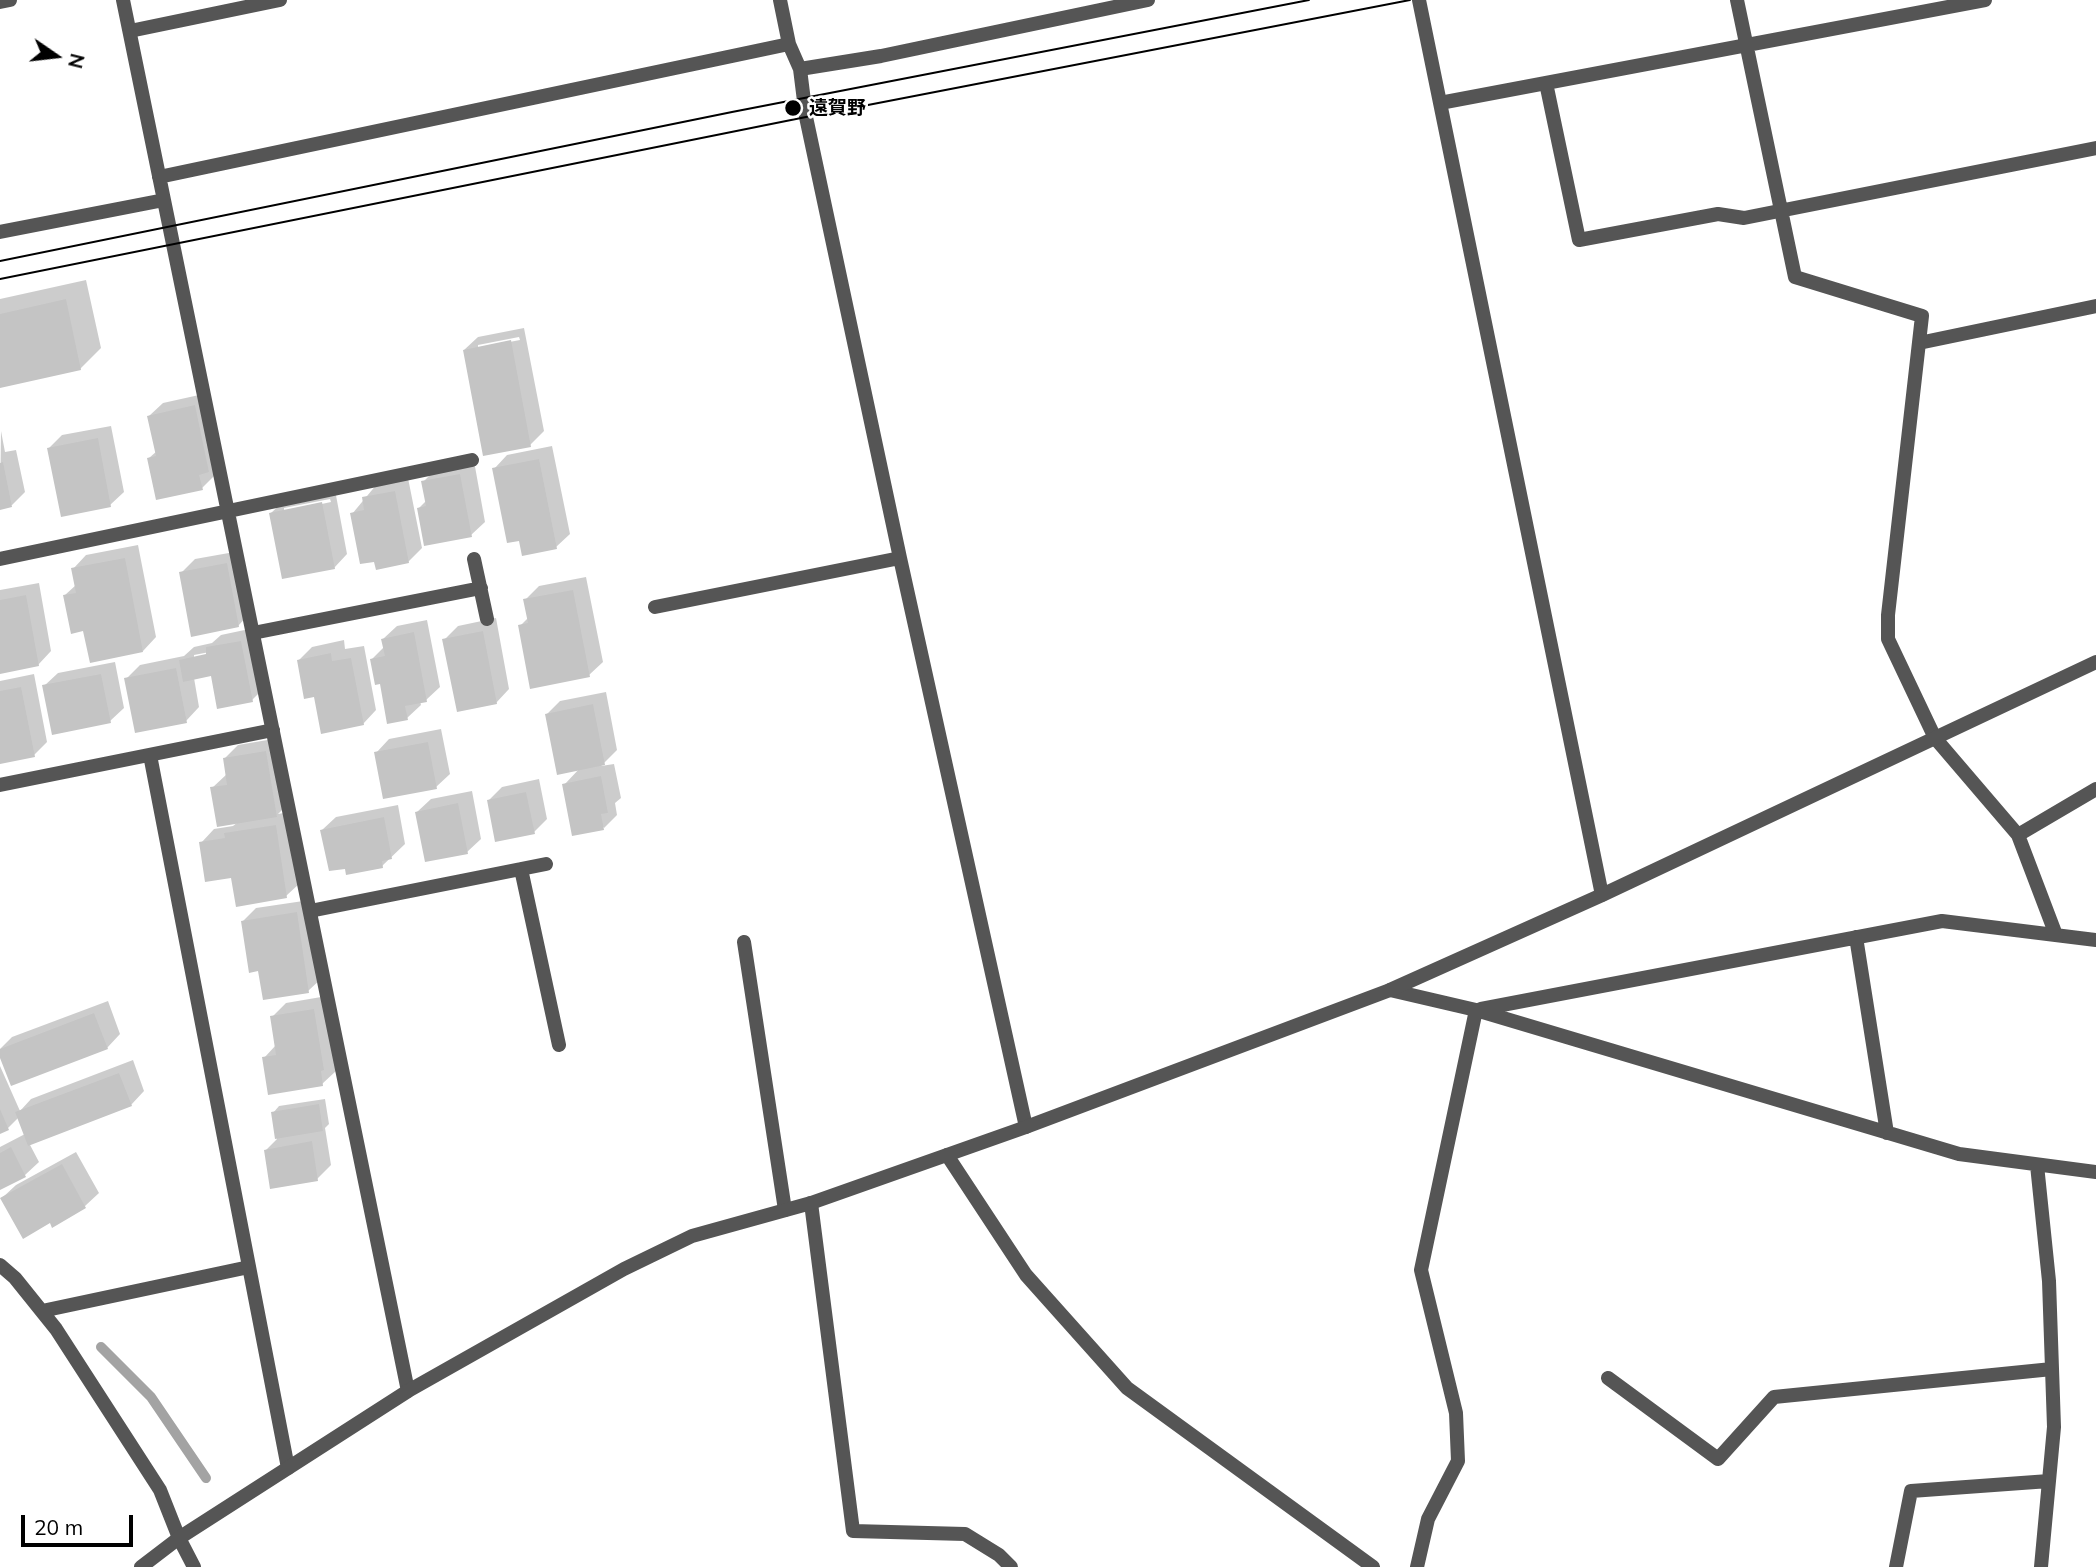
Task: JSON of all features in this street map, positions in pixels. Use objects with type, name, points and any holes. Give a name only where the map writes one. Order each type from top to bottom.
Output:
[{"type":"street","points":[[0,2],[10,0]]},
{"type":"street","points":[[123,0],[408,1391]]},
{"type":"street","points":[[130,31],[280,0]]},
{"type":"street","points":[[780,0],[789,44],[800,69],[806,117],[900,558],[1026,1127]]},
{"type":"street","points":[[800,69],[881,57],[1148,0]]},
{"type":"street","points":[[1419,0],[1602,895]]},
{"type":"street","points":[[1737,0],[1795,278],[1922,316],[1888,615],[1888,639],[1936,738],[2018,835],[2056,935]]},
{"type":"street","points":[[1440,103],[1984,0]]},
{"type":"street","points":[[159,177],[789,44]]},
{"type":"street","points":[[1546,83],[1579,240],[1718,214],[1744,218],[2096,148]]},
{"type":"street","points":[[0,232],[164,200]]},
{"type":"street","points":[[1919,343],[2096,306]]},
{"type":"street","points":[[0,559],[472,460]]},
{"type":"street","points":[[656,607],[900,558]]},
{"type":"street","points":[[474,559],[487,619]]},
{"type":"street","points":[[253,632],[481,588]]},
{"type":"street","points":[[141,1567],[179,1538],[408,1391],[624,1269],[692,1236],[811,1203],[1026,1127],[1390,990],[1602,895],[2096,662]]},
{"type":"street","points":[[0,785],[273,730]]},
{"type":"street","points":[[150,755],[288,1468]]},
{"type":"street","points":[[2018,835],[2096,789]]},
{"type":"street","points":[[310,911],[546,864]]},
{"type":"street","points":[[521,869],[559,1045]]},
{"type":"street","points":[[1476,1010],[1942,921],[2096,940]]},
{"type":"street","points":[[1856,937],[1887,1133]]},
{"type":"street","points":[[744,942],[785,1210]]},
{"type":"street","points":[[1390,990],[1476,1010],[1959,1154],[2096,1172]]},
{"type":"street","points":[[1417,1567],[1428,1519],[1458,1461],[1456,1413],[1421,1270],[1476,1010]]},
{"type":"street","points":[[947,1155],[1026,1275],[1127,1388],[1373,1567]]},
{"type":"street","points":[[2037,1165],[2049,1281],[2054,1427],[2041,1567]]},
{"type":"street","points":[[811,1203],[853,1531],[965,1534],[999,1555],[1012,1567]]},
{"type":"street","points":[[0,1265],[15,1278],[56,1329],[160,1490],[194,1567]]},
{"type":"street","points":[[42,1311],[249,1267]]},
{"type":"street","points":[[1608,1378],[1718,1459],[1774,1397],[2052,1369]]},
{"type":"street","points":[[1896,1567],[1911,1491],[2049,1481]]},
{"type":"building","points":[[66,299],[81,370],[0,388],[0,314]]},
{"type":"building","points":[[511,340],[531,447],[483,456],[463,350]]},
{"type":"building","points":[[195,405],[209,472],[199,475],[203,490],[156,500],[147,458],[156,456],[147,416]]},
{"type":"building","points":[[98,438],[111,507],[61,517],[47,448]]},
{"type":"building","points":[[539,459],[557,549],[522,556],[519,541],[507,543],[492,468]]},
{"type":"building","points":[[3,462],[12,507],[0,510],[0,463]]},
{"type":"building","points":[[460,474],[472,537],[424,546],[417,508],[426,506],[421,481]]},
{"type":"building","points":[[395,491],[409,563],[376,570],[374,562],[360,564],[350,513],[364,510],[362,497]]},
{"type":"building","points":[[322,502],[335,569],[282,579],[269,513]]},
{"type":"building","points":[[125,558],[143,652],[90,663],[83,631],[71,634],[63,595],[76,593],[71,568]]},
{"type":"building","points":[[227,563],[239,627],[191,637],[179,572]]},
{"type":"building","points":[[573,590],[590,677],[530,689],[518,625],[528,623],[523,599]]},
{"type":"building","points":[[26,595],[39,666],[0,674],[0,600]]},
{"type":"building","points":[[483,631],[497,704],[457,712],[442,639]]},
{"type":"building","points":[[414,632],[427,702],[405,706],[408,720],[387,724],[380,684],[375,685],[370,659],[385,656],[381,639]]},
{"type":"building","points":[[241,641],[253,702],[217,709],[211,676],[183,682],[179,660],[206,654],[206,647]]},
{"type":"building","points":[[331,653],[332,661],[351,658],[364,725],[321,734],[314,697],[304,699],[297,660]]},
{"type":"building","points":[[176,668],[187,723],[135,733],[124,678]]},
{"type":"building","points":[[101,674],[111,723],[52,735],[42,685]]},
{"type":"building","points":[[21,687],[35,757],[0,764],[0,691]]},
{"type":"building","points":[[593,704],[605,765],[557,775],[545,714]]},
{"type":"building","points":[[428,742],[437,789],[383,799],[374,752]]},
{"type":"building","points":[[266,751],[277,817],[217,827],[210,787],[227,785],[223,758]]},
{"type":"building","points":[[601,776],[608,813],[601,814],[604,830],[572,836],[562,784]]},
{"type":"building","points":[[526,792],[535,834],[495,842],[487,800]]},
{"type":"building","points":[[458,803],[468,854],[425,862],[415,812]]},
{"type":"building","points":[[384,817],[392,859],[382,861],[383,868],[346,875],[345,869],[329,871],[320,830]]},
{"type":"building","points":[[276,825],[287,898],[236,907],[231,878],[205,882],[199,842],[225,838],[224,833]]},
{"type":"building","points":[[297,912],[309,993],[263,1000],[258,971],[249,973],[241,921]]},
{"type":"building","points":[[314,1009],[324,1070],[321,1071],[323,1086],[268,1095],[262,1057],[276,1055],[270,1016]]},
{"type":"building","points":[[94,1013],[108,1049],[11,1086],[0,1058],[0,1049]]},
{"type":"building","points":[[119,1073],[132,1106],[28,1146],[15,1112]]},
{"type":"building","points":[[319,1104],[323,1131],[275,1139],[271,1112]]},
{"type":"building","points":[[0,1109],[9,1130],[0,1134]]},
{"type":"building","points":[[312,1141],[318,1181],[270,1189],[264,1150]]},
{"type":"building","points":[[11,1147],[26,1177],[0,1190],[0,1153]]},
{"type":"building","points":[[62,1164],[86,1208],[52,1228],[50,1223],[23,1239],[0,1198]]},
{"type":"waterway","points":[[101,1347],[151,1397],[206,1478]]},
{"type":"tram line","points":[[0,261],[732,112],[1309,0]]},
{"type":"tram line","points":[[0,279],[806,117],[1410,0]]},
{"type":"place","name":"遠賀野","points":[[793,108]]}]
